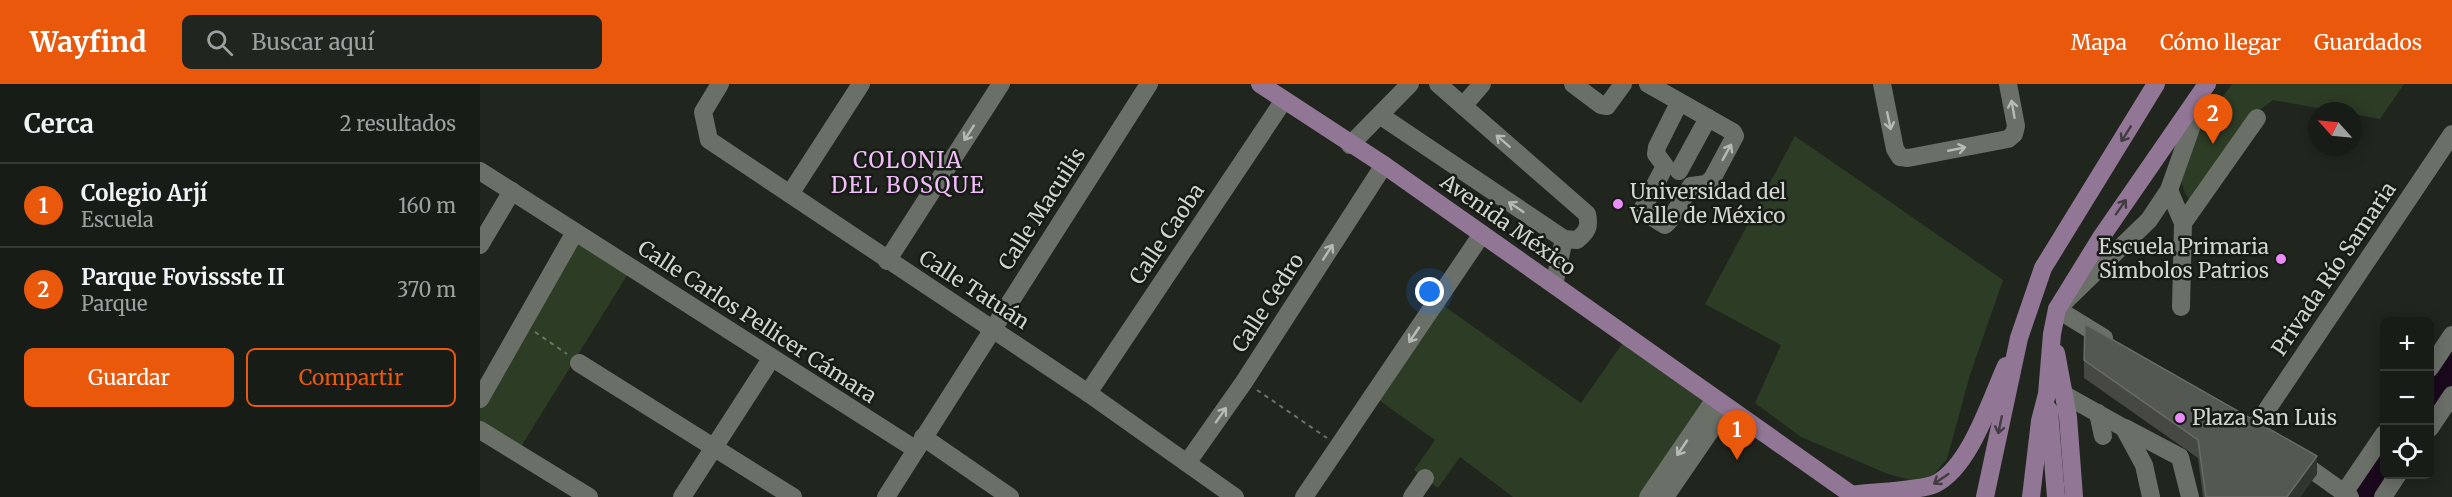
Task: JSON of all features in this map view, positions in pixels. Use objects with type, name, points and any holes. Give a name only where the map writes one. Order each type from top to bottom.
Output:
[{"type":"main road","name":"Avenida México","points":[[1260,84],[1350,145],[1384,165],[1853,496]]},
{"type":"main road","points":[[1853,496],[1933,485],[1954,471],[1970,445],[2019,338],[2043,268],[2156,84]]},
{"type":"main road","points":[[2052,319],[2102,236],[2206,85]]},
{"type":"main road","points":[[2043,268],[2052,319],[2056,394],[2072,448],[2074,497]]},
{"type":"main road","points":[[1985,497],[2019,338]]},
{"type":"main road","points":[[2056,394],[2040,421],[2044,452],[2056,497]]},
{"type":"main road","points":[[2044,452],[2072,448]]},
{"type":"main road","points":[[2031,497],[2044,452]]},
{"type":"street","name":"Calle Tatuán","points":[[720,84],[703,112],[709,140],[887,261],[1088,393],[1235,497]]},
{"type":"street","points":[[790,194],[861,84]]},
{"type":"street","points":[[887,261],[1001,84]]},
{"type":"street","name":"Calle Macuilis","points":[[886,497],[1149,84]]},
{"type":"street","points":[[1350,145],[1410,84]]},
{"type":"street","points":[[1381,116],[1564,239],[1577,240],[1586,233],[1590,224],[1587,214],[1438,84]]},
{"type":"street","points":[[1463,106],[1482,84]]},
{"type":"street","points":[[1573,84],[1600,105],[1607,106],[1623,84]]},
{"type":"street","points":[[1648,84],[1733,132],[1735,136],[1712,179],[1706,184],[1691,186],[1665,225],[1644,212],[1644,205],[1708,118]]},
{"type":"street","points":[[1882,84],[1895,149],[1900,157],[1908,159],[2008,139],[2014,134],[2016,126],[2008,84]]},
{"type":"street","points":[[2116,345],[2052,319],[2150,220],[2169,190],[2206,85]]},
{"type":"street","name":"Calle Caoba","points":[[1088,393],[1284,100]]},
{"type":"street","points":[[1679,103],[1657,147],[1656,154],[1691,186]]},
{"type":"street","points":[[2183,223],[2257,118]]},
{"type":"street","name":"Privada Río Samaria","points":[[2254,429],[2446,155],[2452,134]]},
{"type":"street","name":"Calle Cedro","points":[[1187,463],[1244,382],[1384,165]]},
{"type":"street","name":"Calle Carlos Pellicer Cámara","points":[[480,171],[771,359],[1010,497]]},
{"type":"street","points":[[2169,190],[2183,223],[2181,307]]},
{"type":"street","points":[[480,245],[512,191]]},
{"type":"street","points":[[2150,220],[2183,223]]},
{"type":"street","points":[[480,399],[575,232]]},
{"type":"street","points":[[1304,497],[1482,234]]},
{"type":"street","points":[[1554,285],[1564,239]]},
{"type":"street","points":[[2434,362],[2452,335]]},
{"type":"street","points":[[682,497],[771,359]]},
{"type":"street","points":[[579,363],[793,497]]},
{"type":"street","points":[[2056,394],[2098,412],[2180,457],[2190,497]]},
{"type":"street","points":[[2432,425],[2452,395]]},
{"type":"street","points":[[1648,497],[1720,403]]},
{"type":"street","points":[[1665,497],[1720,403]]},
{"type":"street","points":[[2098,412],[2103,436]]},
{"type":"street","points":[[2234,417],[2347,495],[2380,442]]},
{"type":"street","points":[[2124,428],[2144,465],[2151,497]]},
{"type":"street","points":[[480,430],[589,497]]},
{"type":"street","points":[[1412,497],[1425,478]]},
{"type":"street","points":[[2383,497],[2395,479]]},
{"type":"path","points":[[523,324],[579,363]]},
{"type":"path","points":[[1244,382],[1339,446]]},
{"type":"green space","points":[[2232,84],[2404,84],[2380,119],[2362,116],[2362,102],[2308,102],[2308,106],[2273,100],[2260,110],[2191,201],[2183,188],[2182,173],[2193,141]]},
{"type":"green space","points":[[1795,136],[2003,280],[1970,375],[1947,459],[1935,473],[1924,479],[1910,480],[1888,474],[1801,437],[1755,403],[1781,345],[1705,304]]},
{"type":"green space","points":[[575,232],[631,269],[517,453],[480,430],[480,399]]},
{"type":"green space","points":[[1437,301],[1581,403],[1627,337],[1715,399],[1648,497],[1513,497],[1460,457],[1438,488],[1414,470],[1435,440],[1373,396]]},
{"type":"shaded area","points":[[2452,335],[2452,395],[2434,422],[2434,371],[2434,362]]},
{"type":"shaded area","points":[[2380,441],[2380,479],[2395,479],[2383,497],[2350,497]]},
{"type":"building","name":"Plaza San Luis","points":[[2085,324],[2317,456],[2287,497],[2206,497],[2198,440],[2084,360]]},
{"type":"place","name":"Parque Fovissste II","points":[[2213,144]]},
{"type":"place","name":"Universidad del Valle de México","points":[[1618,204]]},
{"type":"place","name":"Escuela Primaria Simbolos Patrios","points":[[2281,259]]},
{"type":"place","name":"Plaza San Luis","points":[[2180,418]]},
{"type":"place","name":"Colegio Arjí","points":[[1737,460]]},
{"type":"district","name":"COLONIA DEL BOSQUE","points":[[908,172]]}]
